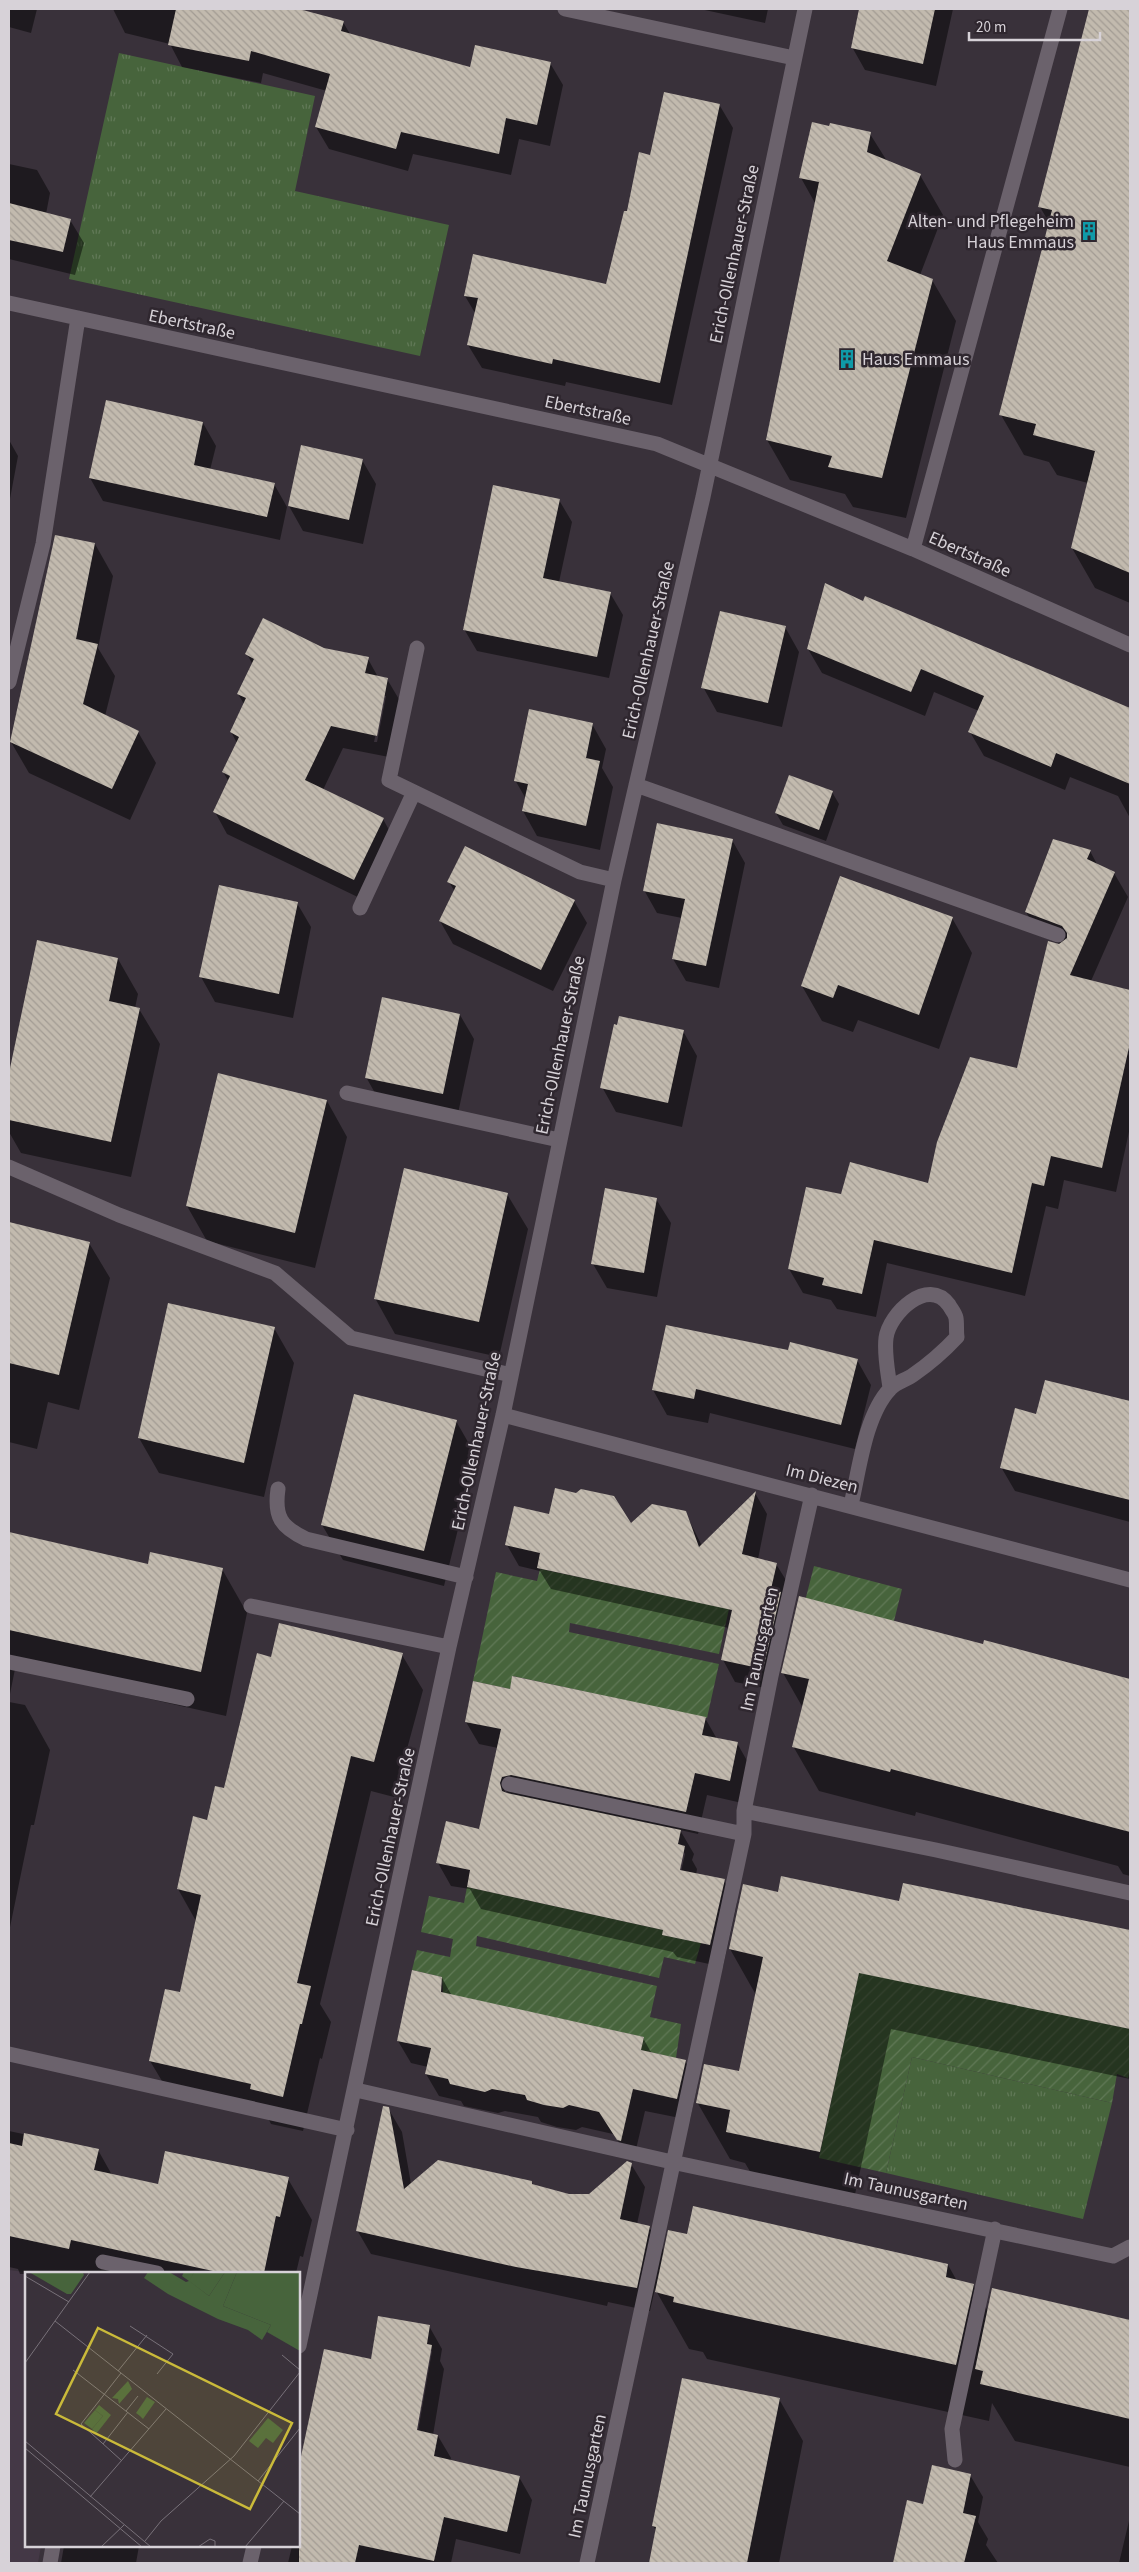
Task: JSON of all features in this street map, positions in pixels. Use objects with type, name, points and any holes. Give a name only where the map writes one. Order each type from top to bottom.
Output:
[{"type":"street","points":[[564,9],[794,58]]},
{"type":"street","name":"Erich-Ollenhauer-Straße","points":[[300,2337],[304,2303],[356,2090],[449,1646],[503,1415],[614,880],[710,464],[805,9]]},
{"type":"street","points":[[913,549],[1060,9]]},
{"type":"street","name":"Ebertstraße","points":[[9,303],[657,444],[710,464],[913,549],[1130,645]]},
{"type":"street","points":[[9,682],[43,544],[78,318]]},
{"type":"street","points":[[417,648],[389,780],[580,872],[614,880]]},
{"type":"street","points":[[636,785],[1058,935]]},
{"type":"street","points":[[360,908],[414,792]]},
{"type":"street","points":[[347,1094],[559,1140]]},
{"type":"street","points":[[9,1167],[119,1215],[275,1273],[351,1338],[511,1375]]},
{"type":"street","points":[[851,1505],[876,1409],[890,1388],[912,1376],[942,1353],[956,1337],[956,1316],[947,1302],[937,1295],[924,1295],[907,1303],[894,1318],[886,1337],[890,1388]]},
{"type":"street","name":"Im Diezen","points":[[503,1415],[851,1505],[1130,1580]]},
{"type":"street","points":[[278,1489],[276,1504],[281,1521],[291,1532],[306,1539],[466,1577]]},
{"type":"street","name":"Im Taunusgarten","points":[[588,2563],[672,2162],[744,1834],[744,1811],[771,1676],[812,1495]]},
{"type":"street","points":[[251,1606],[449,1646]]},
{"type":"street","points":[[9,1662],[188,1699]]},
{"type":"street","points":[[509,1784],[744,1834]]},
{"type":"street","points":[[744,1811],[936,1850],[1130,1893]]},
{"type":"street","points":[[9,2054],[347,2130]]},
{"type":"street","points":[[356,2090],[672,2162]]},
{"type":"street","name":"Im Taunusgarten","points":[[672,2162],[995,2229],[1113,2256],[1130,2247]]},
{"type":"street","points":[[955,2460],[952,2429],[995,2229]]},
{"type":"street","points":[[103,2262],[152,2272]]},
{"type":"street","points":[[50,2563],[53,2547]]},
{"type":"street","points":[[250,2563],[254,2547]]},
{"type":"shaded area","points":[[9,2270],[25,2272],[25,2547],[41,2547],[38,2563],[9,2563]]},
{"type":"green space","points":[[119,53],[315,96],[295,191],[449,225],[420,356],[69,279]]},
{"type":"green space","points":[[814,1566],[902,1589],[894,1621],[795,1640]]},
{"type":"green space","points":[[540,1569],[729,1609],[719,1654],[570,1623],[569,1632],[719,1664],[707,1718],[513,1676],[510,1689],[473,1681],[496,1572],[537,1581]]},
{"type":"green space","points":[[467,1887],[663,1930],[662,1935],[701,1943],[695,1964],[664,1957],[659,1978],[477,1936],[476,1946],[657,1986],[650,2017],[681,2024],[676,2058],[641,2050],[643,2037],[443,1993],[442,1977],[412,1970],[417,1950],[450,1957],[453,1939],[421,1932],[429,1896],[464,1903]]},
{"type":"green space","points":[[859,1972],[1130,2029],[1130,2069],[1128,2078],[1117,2074],[1112,2103],[912,2057],[886,2173],[819,2158]]},
{"type":"green space","points":[[912,2057],[1112,2103],[1083,2219],[886,2173]]},
{"type":"building","points":[[176,9],[299,9],[344,21],[341,31],[470,67],[475,45],[551,62],[537,125],[506,118],[499,154],[401,132],[396,149],[315,127],[330,74],[251,51],[249,61],[168,45]]},
{"type":"building","points":[[859,9],[935,9],[923,64],[851,48]]},
{"type":"building","name":"Alten- und Pflegeheim Haus Emmaus","points":[[1089,9],[1130,9],[1130,573],[1071,548],[1095,451],[1033,435],[1036,424],[999,415],[1052,210],[1038,207]]},
{"type":"building","points":[[664,92],[720,104],[660,383],[553,359],[552,364],[467,345],[478,298],[464,296],[473,254],[606,284],[624,211],[627,211],[639,152],[650,155]]},
{"type":"building","name":"Haus Emmaus","points":[[812,122],[829,126],[830,123],[871,132],[867,152],[921,174],[887,261],[933,279],[882,478],[828,467],[832,456],[766,440],[819,182],[799,178]]},
{"type":"building","points":[[9,203],[71,219],[63,252],[9,240]]},
{"type":"building","points":[[106,400],[203,422],[194,465],[275,483],[267,517],[89,478]]},
{"type":"building","points":[[301,445],[363,459],[349,520],[288,506]]},
{"type":"building","points":[[493,485],[560,499],[543,578],[611,592],[597,657],[463,630]]},
{"type":"building","points":[[55,535],[95,543],[76,639],[98,644],[83,704],[139,731],[112,789],[10,742]]},
{"type":"building","points":[[825,583],[863,601],[865,596],[1130,708],[1130,784],[1056,753],[1051,767],[968,732],[984,696],[921,669],[911,692],[807,649]]},
{"type":"building","points":[[720,611],[786,626],[768,703],[701,688]]},
{"type":"building","points":[[263,618],[324,648],[369,657],[365,673],[388,678],[377,736],[331,726],[305,780],[384,818],[354,880],[213,812],[230,776],[222,772],[239,737],[230,732],[246,698],[237,694],[254,659],[245,654]]},
{"type":"building","points":[[529,709],[593,723],[586,758],[600,761],[586,826],[522,811],[528,784],[514,781]]},
{"type":"building","points":[[789,775],[833,791],[819,830],[775,813]]},
{"type":"building","points":[[657,823],[733,839],[706,966],[672,959],[685,899],[643,891]]},
{"type":"building","points":[[1053,839],[1091,850],[1087,859],[1115,872],[1070,975],[1130,990],[1130,1043],[1102,1168],[1051,1156],[1044,1186],[1032,1183],[1012,1273],[874,1240],[862,1294],[822,1285],[824,1278],[788,1269],[806,1187],[841,1194],[850,1162],[928,1183],[937,1142],[970,1057],[1017,1068],[1048,941],[1059,944],[1067,938],[1067,933],[1062,926],[1025,912]]},
{"type":"building","points":[[465,846],[575,900],[541,970],[439,921],[456,886],[447,882]]},
{"type":"building","points":[[840,876],[953,917],[919,1015],[838,985],[833,998],[801,986]]},
{"type":"building","points":[[219,885],[298,902],[279,994],[199,977]]},
{"type":"building","points":[[37,940],[118,958],[109,1001],[140,1008],[111,1142],[9,1120],[9,1073]]},
{"type":"building","points":[[382,997],[460,1014],[443,1094],[365,1078]]},
{"type":"building","points":[[619,1016],[684,1030],[668,1103],[600,1088],[614,1024],[617,1025]]},
{"type":"building","points":[[218,1073],[327,1100],[295,1233],[186,1206]]},
{"type":"building","points":[[404,1168],[508,1193],[479,1322],[374,1299]]},
{"type":"building","points":[[605,1188],[657,1198],[644,1273],[591,1264]]},
{"type":"building","points":[[9,1222],[90,1242],[59,1375],[9,1363]]},
{"type":"building","points":[[168,1303],[275,1327],[244,1463],[138,1438]]},
{"type":"building","points":[[666,1325],[788,1350],[790,1342],[858,1359],[841,1425],[696,1389],[694,1399],[652,1390]]},
{"type":"building","points":[[1045,1380],[1130,1401],[1130,1500],[1000,1468],[1015,1408],[1036,1414]]},
{"type":"building","points":[[354,1394],[457,1420],[424,1551],[321,1525]]},
{"type":"building","points":[[555,1488],[576,1493],[581,1489],[614,1496],[631,1523],[652,1504],[686,1511],[699,1547],[756,1491],[742,1554],[777,1563],[771,1589],[781,1592],[763,1669],[721,1660],[732,1610],[537,1568],[540,1553],[505,1545],[514,1506],[549,1514]]},
{"type":"building","points":[[9,1532],[148,1564],[150,1552],[223,1568],[201,1672],[9,1630]]},
{"type":"building","points":[[799,1596],[983,1644],[984,1640],[1130,1679],[1130,1832],[891,1769],[890,1772],[792,1747],[809,1679],[781,1673]]},
{"type":"building","points":[[279,1623],[403,1653],[374,1762],[351,1756],[297,1983],[311,1986],[283,2097],[250,2089],[251,2084],[149,2061],[165,1989],[180,1992],[201,1895],[177,1889],[193,1816],[207,1820],[215,1786],[224,1788],[257,1653],[271,1657]]},
{"type":"building","points":[[512,1676],[706,1717],[702,1735],[738,1742],[730,1781],[695,1773],[686,1812],[511,1775],[502,1777],[500,1783],[502,1791],[507,1793],[681,1830],[678,1844],[685,1846],[680,1870],[725,1879],[710,1945],[662,1935],[663,1930],[467,1887],[470,1870],[436,1863],[446,1821],[479,1829],[501,1729],[465,1722],[473,1681],[510,1689]]},
{"type":"building","points":[[781,1876],[899,1901],[903,1883],[1130,1930],[1130,2029],[859,1973],[820,2152],[726,2132],[730,2110],[696,2103],[704,2064],[739,2071],[763,1957],[729,1949],[743,1884],[778,1892]]},
{"type":"building","points":[[412,1970],[442,1977],[441,1992],[644,2037],[641,2050],[686,2060],[677,2099],[633,2089],[621,2141],[617,2140],[599,2112],[569,2105],[563,2108],[544,2105],[527,2100],[525,2095],[492,2089],[485,2092],[450,2084],[448,2079],[425,2074],[431,2048],[397,2041]]},
{"type":"building","points":[[383,2106],[389,2107],[404,2189],[438,2160],[532,2181],[532,2184],[569,2194],[589,2194],[627,2161],[632,2163],[620,2219],[650,2226],[637,2288],[516,2267],[356,2231]]},
{"type":"building","points":[[24,2133],[99,2149],[94,2170],[158,2184],[165,2151],[289,2177],[280,2217],[276,2216],[264,2272],[217,2272],[71,2240],[69,2249],[9,2236],[9,2143],[22,2146]]},
{"type":"building","points":[[693,2206],[948,2264],[946,2277],[974,2284],[956,2365],[673,2302],[674,2297],[655,2292],[668,2230],[687,2234]]},
{"type":"building","points":[[992,2288],[1130,2320],[1130,2419],[980,2384],[983,2371],[975,2369]]},
{"type":"building","points":[[378,2316],[430,2325],[427,2344],[432,2345],[417,2430],[438,2435],[434,2456],[520,2476],[507,2532],[444,2517],[434,2561],[359,2545],[355,2563],[299,2563],[300,2461],[324,2349],[371,2359]]},
{"type":"building","points":[[682,2378],[780,2398],[747,2563],[649,2563],[656,2527],[652,2526]]},
{"type":"building","points":[[932,2465],[971,2474],[963,2513],[976,2516],[964,2563],[893,2563],[907,2500],[923,2504]]},
{"type":"place","name":"Alten- und Pflegeheim Haus Emmaus","points":[[1089,231]]},
{"type":"place","name":"Haus Emmaus","points":[[847,359]]}]
